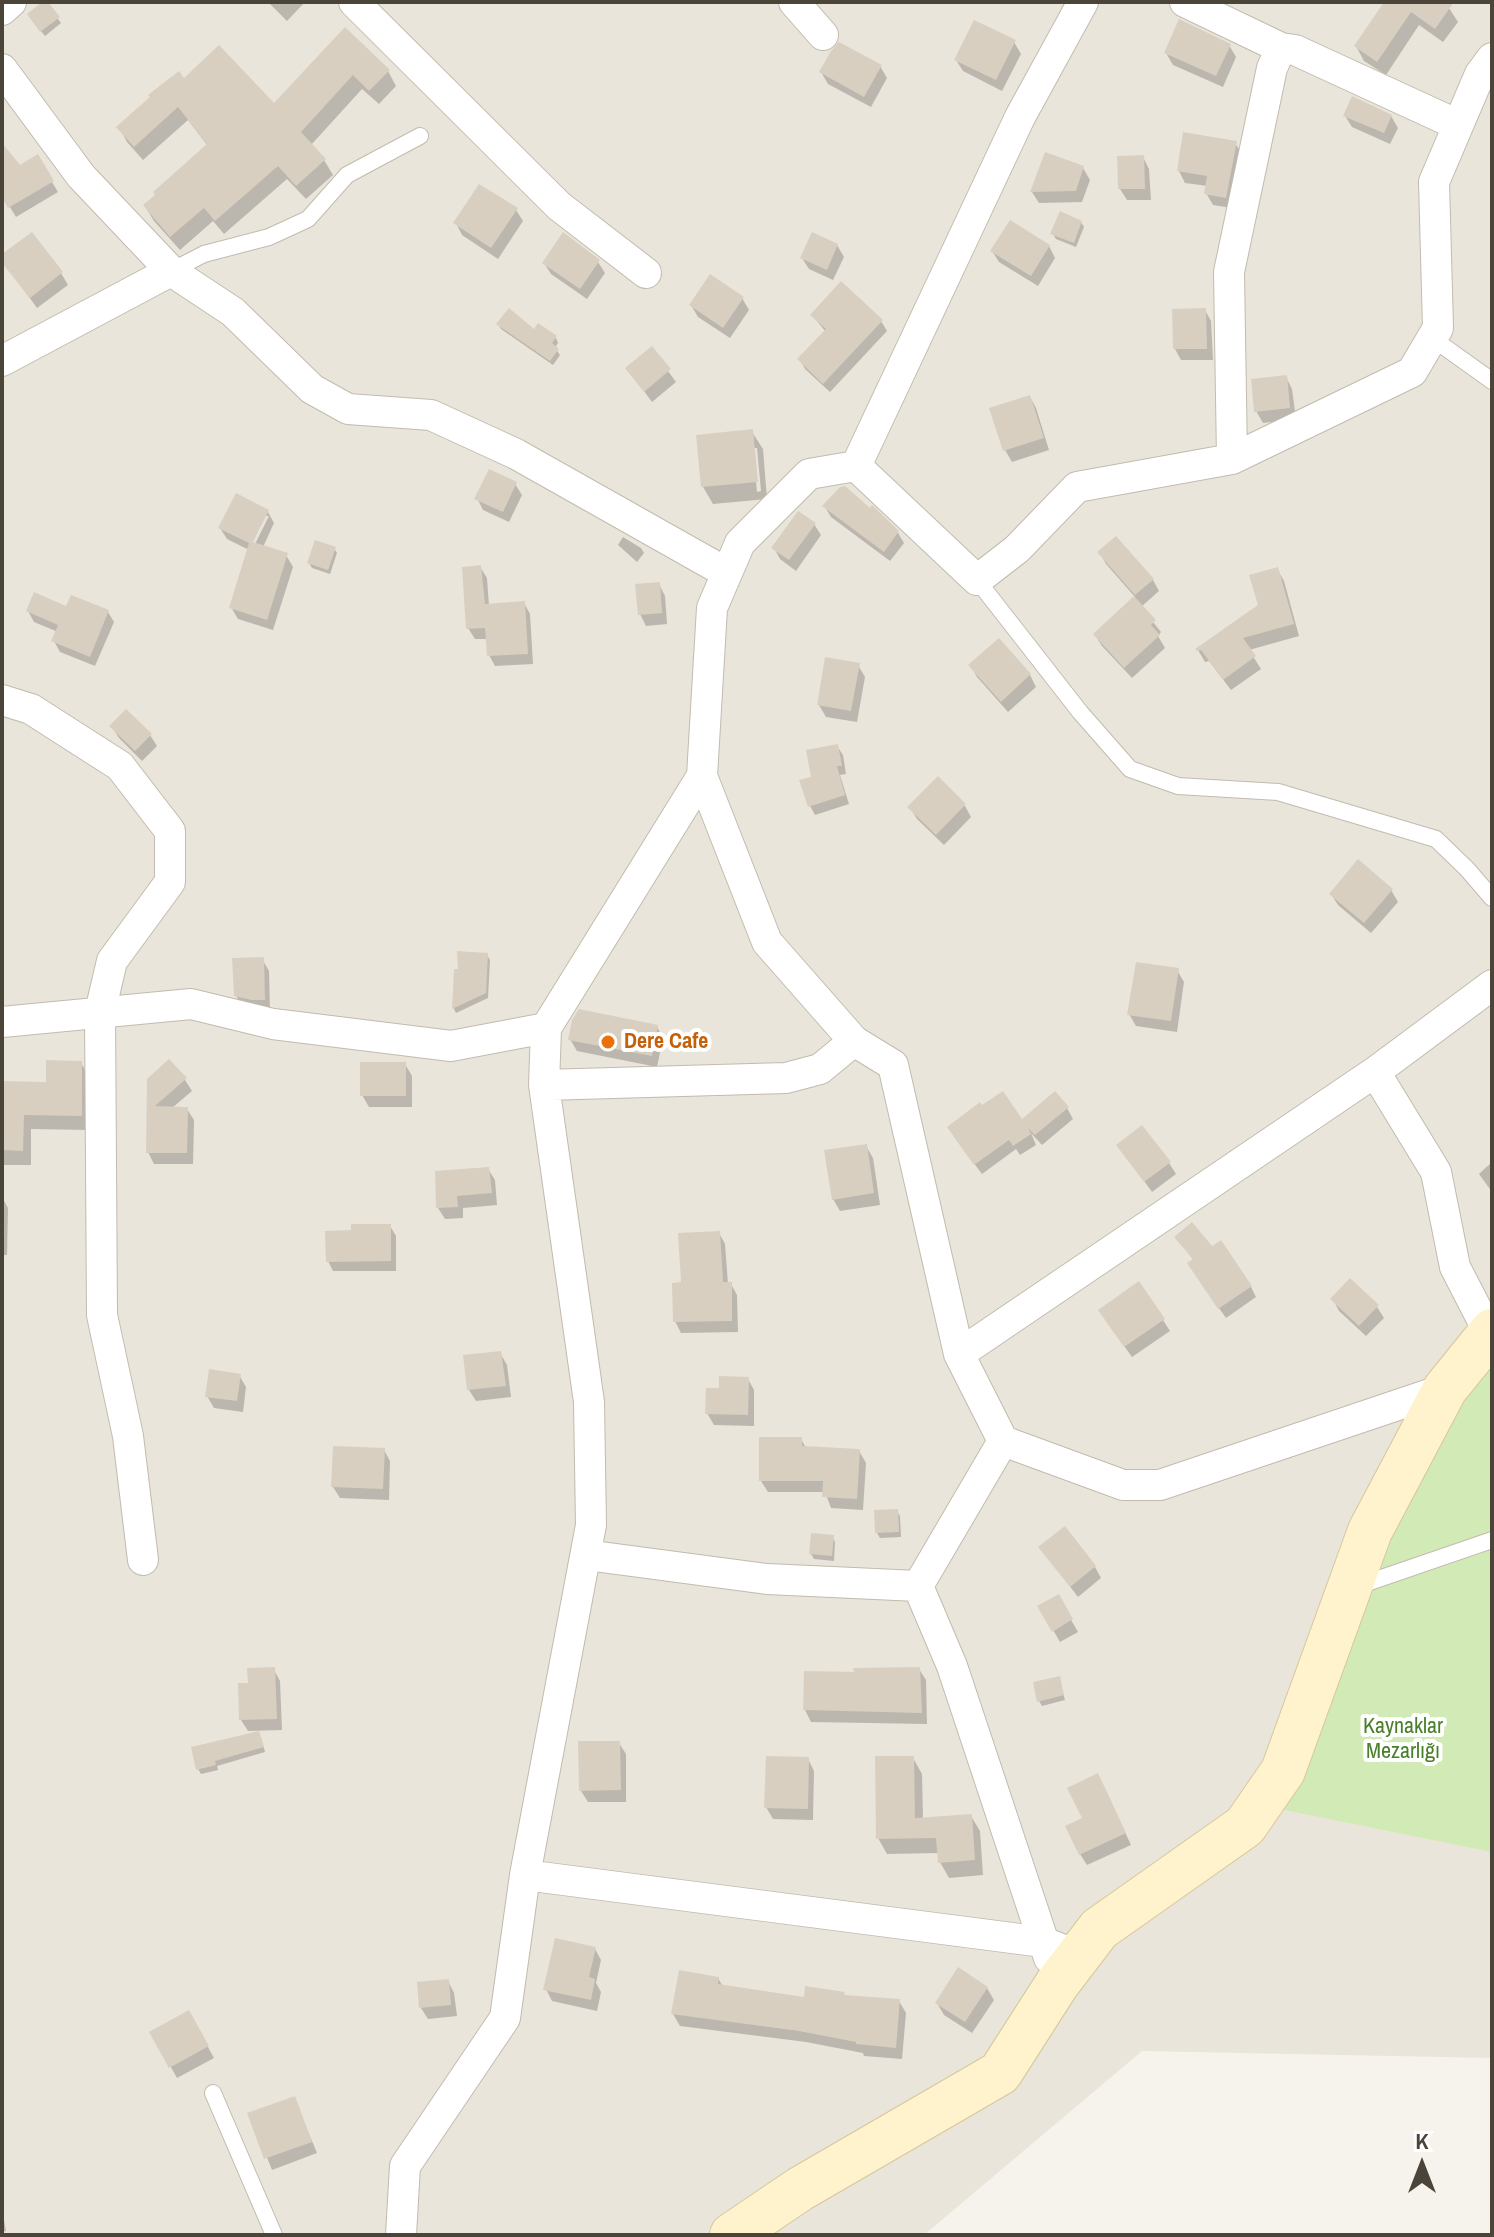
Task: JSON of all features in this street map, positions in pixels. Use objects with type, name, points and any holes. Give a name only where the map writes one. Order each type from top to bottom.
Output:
[{"type":"street","points":[[2,10],[11,2]]},
{"type":"street","points":[[354,2],[559,206],[646,273]]},
{"type":"street","points":[[794,2],[823,35]]},
{"type":"street","points":[[856,466],[1020,117],[1083,2]]},
{"type":"street","points":[[1185,2],[1281,48],[1295,50],[1458,125]]},
{"type":"street","points":[[1232,459],[1229,272],[1272,68],[1281,48]]},
{"type":"street","points":[[856,466],[977,580],[1017,549],[1077,487],[1232,459],[1412,372],[1438,328],[1434,182],[1480,74],[1492,58]]},
{"type":"street","points":[[2,69],[81,176],[171,271],[233,312],[312,389],[348,409],[431,415],[516,454],[727,573]]},
{"type":"street","points":[[2,361],[171,271]]},
{"type":"street","points":[[856,466],[809,474],[740,543],[712,608],[702,776],[767,942],[854,1041],[893,1065],[959,1354],[1003,1441],[1123,1485],[1160,1485],[1445,1389]]},
{"type":"street","points":[[2,700],[31,709],[120,766],[170,831],[170,882],[112,961],[100,1012],[102,1315],[128,1436],[143,1560]]},
{"type":"street","points":[[401,2235],[405,2166],[505,2018],[525,1875],[591,1525],[589,1402],[544,1085],[546,1028],[702,776]]},
{"type":"street","points":[[959,1354],[1375,1072],[1492,985]]},
{"type":"street","points":[[2,1022],[191,1004],[273,1024],[451,1046],[546,1028]]},
{"type":"street","points":[[544,1085],[786,1078],[820,1069],[854,1041]]},
{"type":"street","points":[[732,2235],[800,2189],[1000,2073],[1060,1960],[1245,1826],[1283,1771],[1370,1531],[1445,1389],[1490,1332],[1455,1267],[1436,1172],[1375,1072]]},
{"type":"street","points":[[918,1586],[1003,1441]]},
{"type":"street","points":[[586,1555],[767,1579],[918,1586]]},
{"type":"street","points":[[918,1586],[952,1666],[1060,1960]]},
{"type":"street","points":[[525,1875],[1060,1960]]},
{"type":"lane","points":[[171,271],[204,254],[269,237],[308,219],[347,175],[420,136]]},
{"type":"lane","points":[[1432,338],[1492,381]]},
{"type":"lane","points":[[977,580],[1080,712],[1130,769],[1178,786],[1278,792],[1436,839],[1492,898]]},
{"type":"lane","points":[[1349,1590],[1492,1540]]},
{"type":"lane","points":[[213,2093],[274,2235]]},
{"type":"shaded area","points":[[2,2],[1492,2],[1492,2058],[1142,2051],[924,2235],[2,2235]]},
{"type":"green space","name":"Kaynaklar Mezarlığı","points":[[1492,1346],[1492,1852],[1280,1809],[1354,1620],[1450,1397]]},
{"type":"building","points":[[42,2],[48,2],[60,17],[40,32],[27,14]]},
{"type":"building","points":[[1384,2],[1454,2],[1435,29],[1411,12],[1377,62],[1354,46]]},
{"type":"building","points":[[1179,19],[1231,44],[1216,76],[1164,53]]},
{"type":"building","points":[[974,20],[1016,40],[996,80],[954,60]]},
{"type":"building","points":[[345,27],[390,70],[369,91],[353,75],[301,132],[326,159],[296,186],[278,166],[215,221],[204,208],[170,237],[143,205],[155,195],[153,192],[207,144],[178,107],[134,147],[116,127],[150,97],[148,95],[179,71],[184,78],[219,45],[274,103]]},
{"type":"building","points":[[839,42],[882,65],[864,97],[819,72]]},
{"type":"building","points":[[1352,96],[1392,115],[1384,133],[1343,116]]},
{"type":"building","points":[[1183,132],[1237,141],[1226,198],[1204,194],[1207,176],[1177,171]]},
{"type":"building","points":[[2,143],[20,165],[38,154],[54,181],[8,208],[2,197]]},
{"type":"building","points":[[1045,152],[1084,166],[1076,191],[1030,192]]},
{"type":"building","points":[[1144,155],[1145,189],[1118,189],[1117,156]]},
{"type":"building","points":[[479,184],[518,208],[491,248],[453,223]]},
{"type":"building","points":[[1060,211],[1082,221],[1074,243],[1050,234]]},
{"type":"building","points":[[1010,220],[1050,245],[1031,276],[990,251]]},
{"type":"building","points":[[32,232],[63,272],[30,298],[2,263],[2,254]]},
{"type":"building","points":[[563,232],[600,260],[580,289],[542,263]]},
{"type":"building","points":[[812,232],[838,244],[827,270],[800,258]]},
{"type":"building","points":[[710,274],[744,297],[723,328],[689,305]]},
{"type":"building","points":[[841,281],[883,320],[823,384],[797,359],[826,329],[810,315]]},
{"type":"building","points":[[509,308],[534,329],[538,323],[557,336],[552,343],[559,349],[550,361],[496,324]]},
{"type":"building","points":[[1206,308],[1207,349],[1173,349],[1172,309]]},
{"type":"building","points":[[652,346],[671,369],[644,392],[625,368]]},
{"type":"building","points":[[1287,375],[1290,408],[1254,412],[1251,379]]},
{"type":"building","points":[[1030,395],[1044,438],[1003,451],[989,408]]},
{"type":"building","points":[[753,429],[758,482],[701,487],[696,435]]},
{"type":"building","points":[[489,469],[517,482],[503,512],[474,499]]},
{"type":"building","points":[[845,486],[870,508],[872,505],[899,531],[884,552],[822,506],[840,487]]},
{"type":"building","points":[[236,493],[269,510],[253,542],[288,553],[267,620],[229,608],[249,543],[218,528]]},
{"type":"building","points":[[798,511],[816,523],[789,560],[771,548]]},
{"type":"building","points":[[1116,536],[1154,579],[1135,595],[1097,552]]},
{"type":"building","points":[[315,540],[336,547],[328,570],[307,563]]},
{"type":"building","points":[[481,565],[485,604],[525,601],[528,654],[487,656],[485,628],[466,629],[462,567]]},
{"type":"building","points":[[1278,567],[1294,624],[1243,638],[1256,656],[1223,680],[1201,650],[1195,649],[1258,605],[1249,575]]},
{"type":"building","points":[[660,582],[662,613],[638,615],[635,584]]},
{"type":"building","points":[[34,592],[66,606],[71,595],[109,610],[90,657],[51,641],[58,625],[26,611]]},
{"type":"building","points":[[1134,596],[1156,620],[1151,625],[1160,635],[1124,668],[1093,634]]},
{"type":"building","points":[[999,638],[1031,674],[1001,702],[968,665]]},
{"type":"building","points":[[825,657],[860,663],[851,711],[817,705]]},
{"type":"building","points":[[126,709],[152,734],[135,751],[109,726]]},
{"type":"building","points":[[838,744],[842,766],[837,766],[845,795],[808,807],[799,780],[811,777],[806,750]]},
{"type":"building","points":[[938,776],[966,804],[936,835],[907,807]]},
{"type":"building","points":[[1358,859],[1393,889],[1364,923],[1329,894]]},
{"type":"building","points":[[457,951],[488,953],[486,993],[452,1009],[454,969],[458,969]]},
{"type":"building","points":[[264,957],[265,1000],[234,996],[232,958]]},
{"type":"building","points":[[1136,962],[1179,968],[1171,1021],[1127,1015]]},
{"type":"building","points":[[579,1009],[658,1025],[652,1056],[568,1040],[572,1020]]},
{"type":"building","points":[[169,1059],[187,1078],[155,1106],[188,1107],[187,1153],[146,1153],[147,1079]]},
{"type":"building","points":[[46,1060],[82,1061],[82,1116],[24,1115],[23,1151],[2,1150],[2,1081],[46,1082]]},
{"type":"building","points":[[360,1062],[406,1062],[406,1096],[360,1096]]},
{"type":"building","points":[[1003,1091],[1022,1119],[1055,1091],[1069,1107],[1035,1135],[1028,1128],[1031,1134],[1013,1146],[1009,1140],[974,1165],[947,1127],[980,1102],[982,1105]]},
{"type":"building","points":[[1142,1125],[1171,1162],[1144,1182],[1116,1145]]},
{"type":"building","points":[[867,1144],[874,1193],[832,1200],[824,1150]]},
{"type":"building","points":[[489,1167],[492,1193],[457,1196],[458,1207],[436,1208],[435,1171]]},
{"type":"building","points":[[1192,1222],[1212,1246],[1221,1240],[1252,1286],[1218,1309],[1187,1263],[1193,1259],[1174,1237]]},
{"type":"building","points":[[351,1224],[391,1224],[391,1261],[326,1262],[325,1231],[351,1230]]},
{"type":"building","points":[[720,1231],[723,1282],[732,1282],[732,1321],[673,1322],[672,1283],[681,1282],[678,1233]]},
{"type":"building","points":[[1350,1278],[1379,1305],[1359,1326],[1330,1299]]},
{"type":"building","points":[[1139,1281],[1165,1319],[1124,1347],[1098,1310]]},
{"type":"building","points":[[501,1351],[506,1386],[467,1390],[463,1355]]},
{"type":"building","points":[[209,1369],[241,1374],[237,1401],[205,1397]]},
{"type":"building","points":[[719,1376],[749,1377],[748,1415],[705,1414],[706,1388],[719,1388]]},
{"type":"building","points":[[759,1437],[802,1437],[802,1446],[860,1449],[857,1499],[822,1497],[823,1481],[759,1481]]},
{"type":"building","points":[[333,1446],[385,1448],[383,1489],[331,1487]]},
{"type":"building","points":[[898,1509],[899,1532],[875,1533],[874,1510]]},
{"type":"building","points":[[1065,1526],[1096,1566],[1070,1587],[1038,1547]]},
{"type":"building","points":[[811,1533],[834,1535],[832,1556],[809,1554]]},
{"type":"building","points":[[1059,1594],[1073,1619],[1052,1632],[1037,1606]]},
{"type":"building","points":[[275,1667],[277,1719],[239,1720],[238,1683],[248,1683],[247,1668]]},
{"type":"building","points":[[920,1667],[922,1713],[803,1710],[804,1671],[854,1672],[853,1668]]},
{"type":"building","points":[[1060,1676],[1064,1695],[1037,1702],[1033,1682]]},
{"type":"building","points":[[259,1731],[264,1747],[215,1761],[216,1765],[196,1770],[191,1747]]},
{"type":"building","points":[[578,1741],[620,1741],[621,1790],[579,1791]]},
{"type":"building","points":[[766,1756],[809,1757],[808,1809],[764,1808]]},
{"type":"building","points":[[875,1756],[914,1756],[915,1818],[972,1814],[975,1860],[938,1863],[936,1838],[876,1839]]},
{"type":"building","points":[[1098,1773],[1126,1833],[1079,1855],[1065,1826],[1082,1818],[1067,1788]]},
{"type":"building","points":[[555,1938],[596,1947],[589,1977],[595,1979],[591,2000],[543,1990]]},
{"type":"building","points":[[958,1967],[988,1987],[965,2022],[935,2003]]},
{"type":"building","points":[[679,1970],[719,1977],[718,1984],[804,1997],[805,1986],[845,1992],[844,1995],[900,1999],[896,2048],[671,2014]]},
{"type":"building","points":[[449,1979],[451,2005],[419,2008],[417,1982]]},
{"type":"building","points":[[189,2010],[209,2046],[169,2068],[149,2032]]},
{"type":"building","points":[[295,2096],[312,2142],[264,2159],[247,2113]]},
{"type":"place","name":"Dere Cafe","points":[[608,1042]]}]
